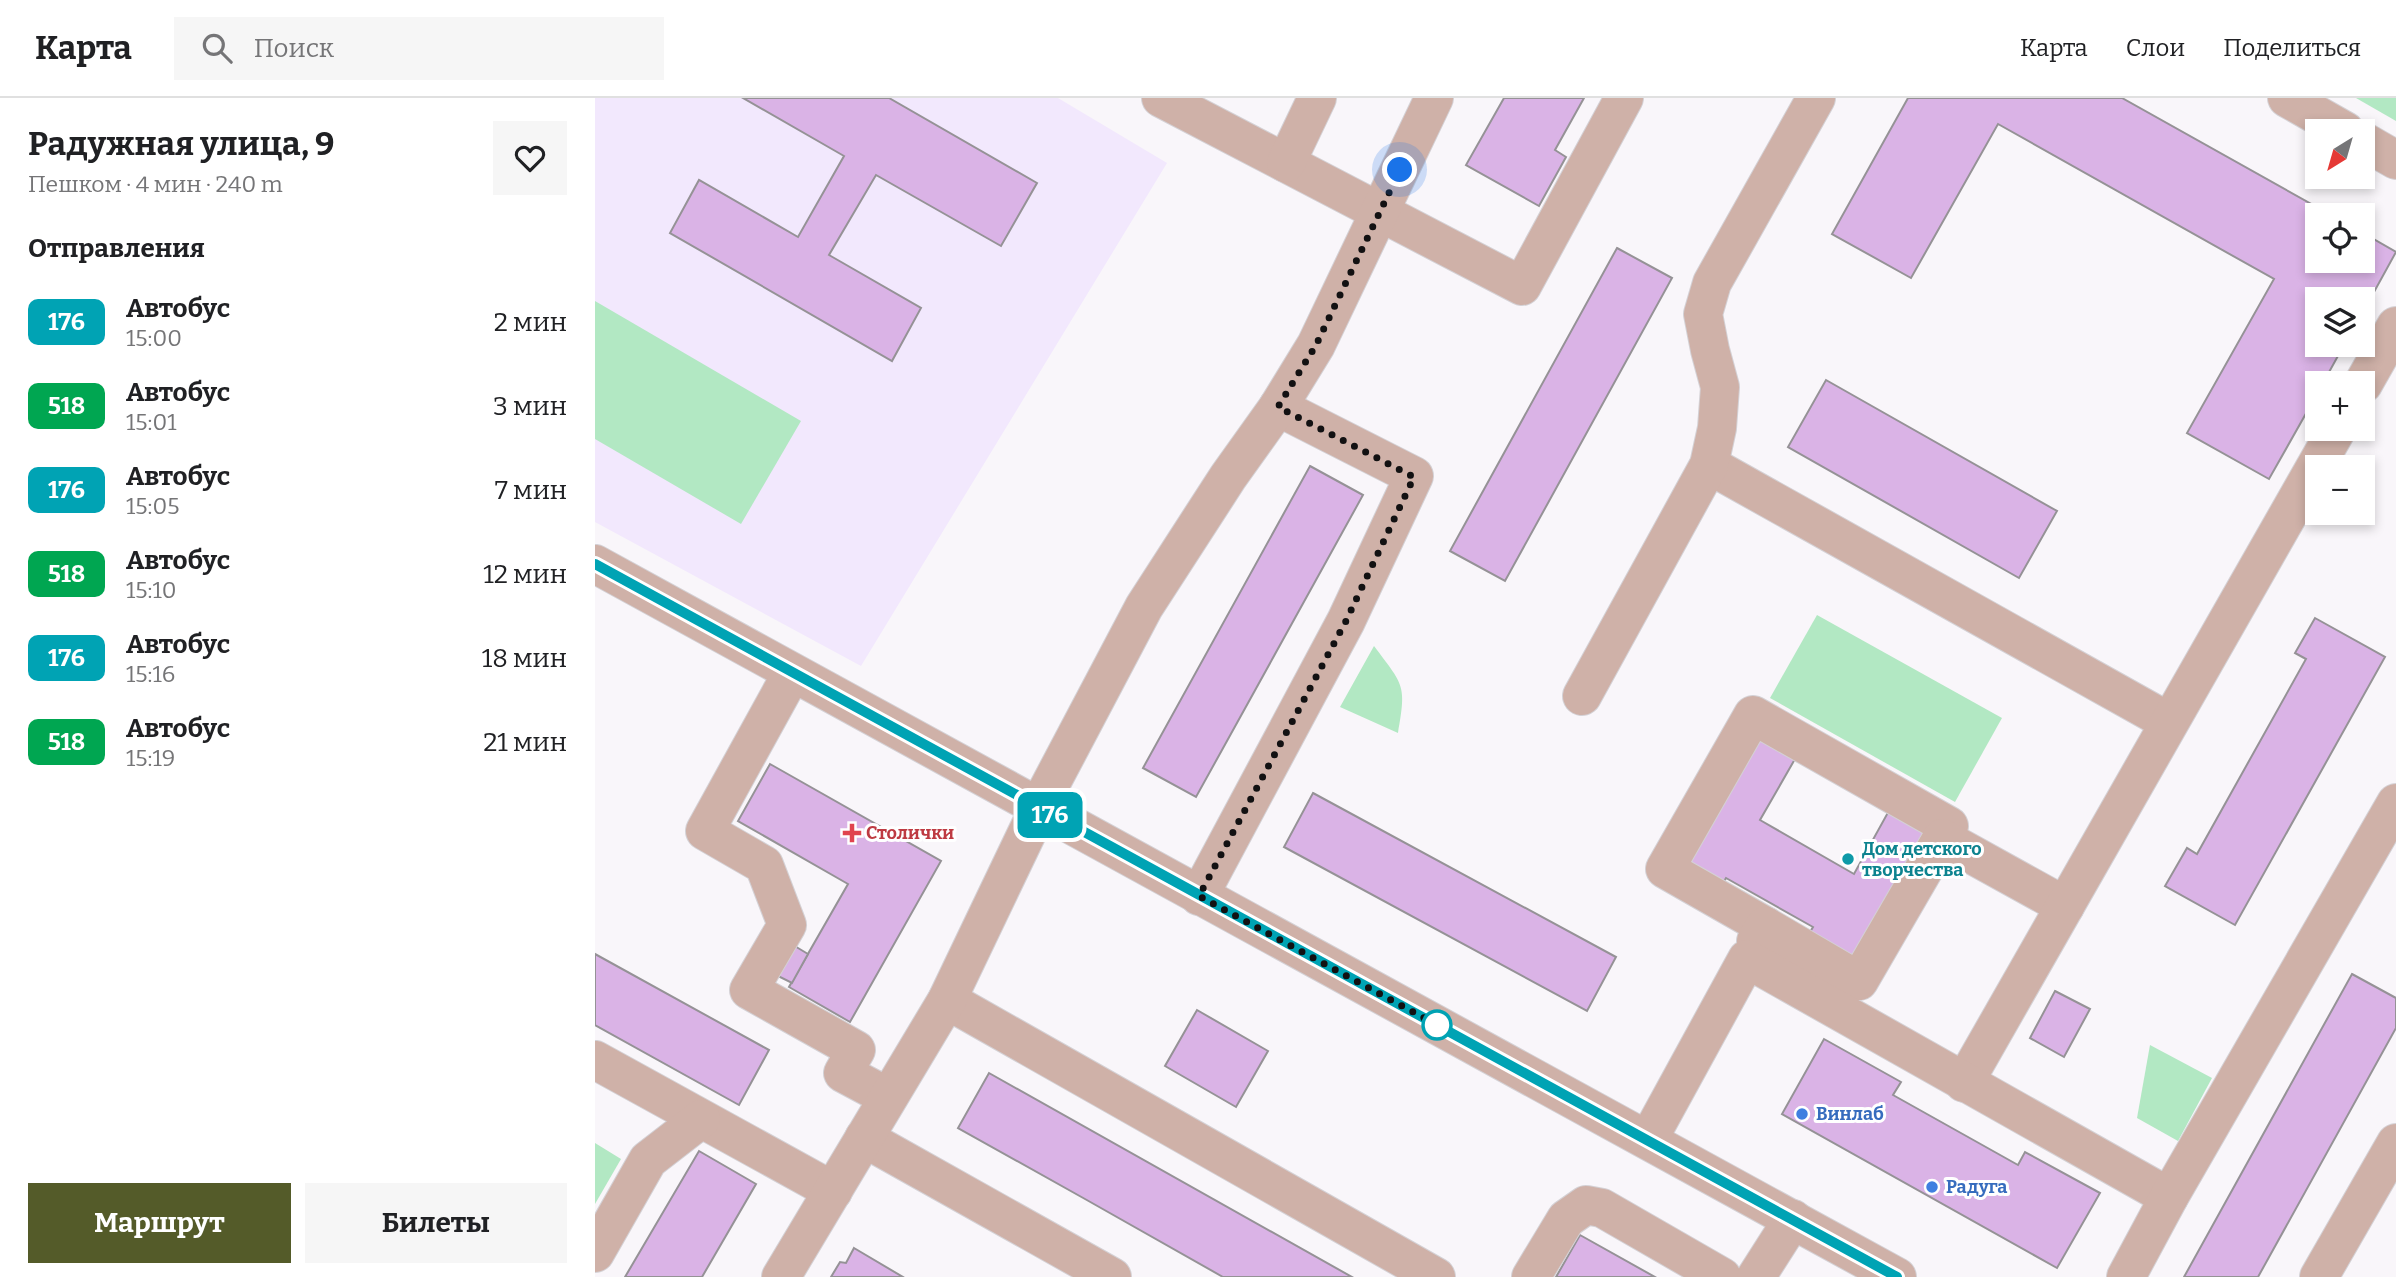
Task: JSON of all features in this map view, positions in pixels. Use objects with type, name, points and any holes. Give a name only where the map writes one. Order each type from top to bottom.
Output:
[{"type":"street","points":[[1161,98],[1522,286],[1624,98]]},
{"type":"street","points":[[1286,163],[1317,98]]},
{"type":"street","points":[[1581,696],[1709,464],[1717,428],[1720,387],[1703,314],[1711,283],[1816,98]]},
{"type":"street","points":[[2287,98],[2324,119]]},
{"type":"street","points":[[781,1277],[947,1000],[1039,808],[1144,607],[1228,477],[1278,407],[1316,345],[1381,212],[1426,101]]},
{"type":"street","points":[[2375,148],[2396,160]]},
{"type":"street","points":[[2370,371],[2396,326]]},
{"type":"street","points":[[1199,896],[1346,621],[1414,477],[1278,407]]},
{"type":"street","points":[[1964,1083],[2330,441]]},
{"type":"street","points":[[1709,464],[2169,722]]},
{"type":"street","points":[[595,564],[1897,1277]]},
{"type":"street","points":[[792,673],[705,831],[764,865],[787,926],[749,990],[856,1050],[843,1073],[888,1097]]},
{"type":"street","points":[[1753,715],[1949,826],[1942,838],[1860,981],[1761,933],[1665,869],[1753,715]]},
{"type":"street","points":[[2126,1277],[2169,1197],[2396,803]]},
{"type":"street","points":[[1942,838],[2065,906]]},
{"type":"street","points":[[1648,1140],[1747,959],[2169,1197]]},
{"type":"street","points":[[947,1000],[1436,1277]]},
{"type":"street","points":[[595,1060],[833,1191]]},
{"type":"street","points":[[595,1253],[649,1160],[701,1118]]},
{"type":"street","points":[[864,1138],[1112,1277]]},
{"type":"street","points":[[2319,1277],[2396,1143]]},
{"type":"street","points":[[1531,1277],[1566,1219],[1586,1205],[1602,1208],[1722,1277]]},
{"type":"street","points":[[1756,1277],[1793,1219]]},
{"type":"shaded area","points":[[595,98],[1058,98],[1167,163],[861,666],[595,522]]},
{"type":"green space","points":[[2356,98],[2396,98],[2396,121]]},
{"type":"green space","points":[[595,301],[801,421],[741,524],[595,439]]},
{"type":"green space","points":[[1817,615],[2002,718],[1955,802],[1770,698]]},
{"type":"green space","points":[[1374,646],[1400,686],[1402,704],[1398,733],[1340,707]]},
{"type":"green space","points":[[2150,1045],[2212,1078],[2178,1141],[2137,1118]]},
{"type":"green space","points":[[595,1143],[621,1159],[595,1204]]},
{"type":"building","points":[[743,98],[889,98],[1037,183],[1001,246],[876,175],[829,255],[921,308],[892,361],[670,233],[699,180],[798,237],[844,156]]},
{"type":"building","points":[[1504,98],[1584,98],[1555,150],[1566,157],[1539,206],[1466,165]]},
{"type":"building","points":[[1908,98],[2122,98],[2310,203],[2305,203],[2305,273],[2375,273],[2375,240],[2396,252],[2375,290],[2375,287],[2305,287],[2305,357],[2337,357],[2330,371],[2305,371],[2305,415],[2269,479],[2187,433],[2274,279],[1998,124],[1911,278],[1832,234]]},
{"type":"building","points":[[1617,248],[1672,278],[1505,581],[1450,551]]},
{"type":"building","points":[[1826,380],[2057,511],[2019,578],[1788,447]]},
{"type":"building","points":[[1310,466],[1363,495],[1196,797],[1143,768]]},
{"type":"building","points":[[2315,618],[2385,657],[2235,925],[2165,886],[2187,848],[2197,854],[2306,659],[2295,653]]},
{"type":"building","points":[[1757,738],[1795,759],[1760,820],[1854,874],[1891,807],[1927,827],[1850,962],[1807,937],[1813,927],[1726,878],[1720,888],[1683,867]]},
{"type":"building","points":[[770,764],[941,861],[850,1022],[789,987],[848,884],[738,821]]},
{"type":"building","points":[[1313,793],[1616,957],[1587,1011],[1284,847]]},
{"type":"building","points":[[793,945],[808,954],[792,983],[776,975]]},
{"type":"building","points":[[595,954],[769,1050],[739,1105],[595,1025]]},
{"type":"building","points":[[2352,974],[2396,998],[2396,1028],[2258,1277],[2184,1277]]},
{"type":"building","points":[[2055,991],[2090,1009],[2064,1057],[2030,1038]]},
{"type":"building","points":[[1197,1010],[1268,1051],[1236,1107],[1165,1066]]},
{"type":"building","points":[[1824,1039],[1901,1082],[1893,1095],[2018,1165],[2025,1152],[2100,1193],[2057,1268],[1782,1114]]},
{"type":"building","points":[[989,1073],[1352,1277],[1223,1277],[958,1128]]},
{"type":"building","points":[[699,1151],[756,1184],[702,1277],[625,1277]]},
{"type":"building","points":[[1580,1235],[1655,1277],[1556,1277]]},
{"type":"building","points":[[854,1248],[903,1277],[831,1277],[840,1262],[846,1263]]},
{"type":"bus line","name":"176","points":[[595,564],[1897,1277]]},
{"type":"place","name":"Столички","points":[[852,833]]},
{"type":"place","name":"Дом детского творчества","points":[[1848,859]]},
{"type":"place","name":"Винлаб","points":[[1802,1114]]},
{"type":"place","name":"Радуга","points":[[1932,1187]]},
{"type":"route","points":[[1400,170],[1316,345],[1278,407],[1414,477],[1346,621],[1199,896],[1437,1025]]}]
